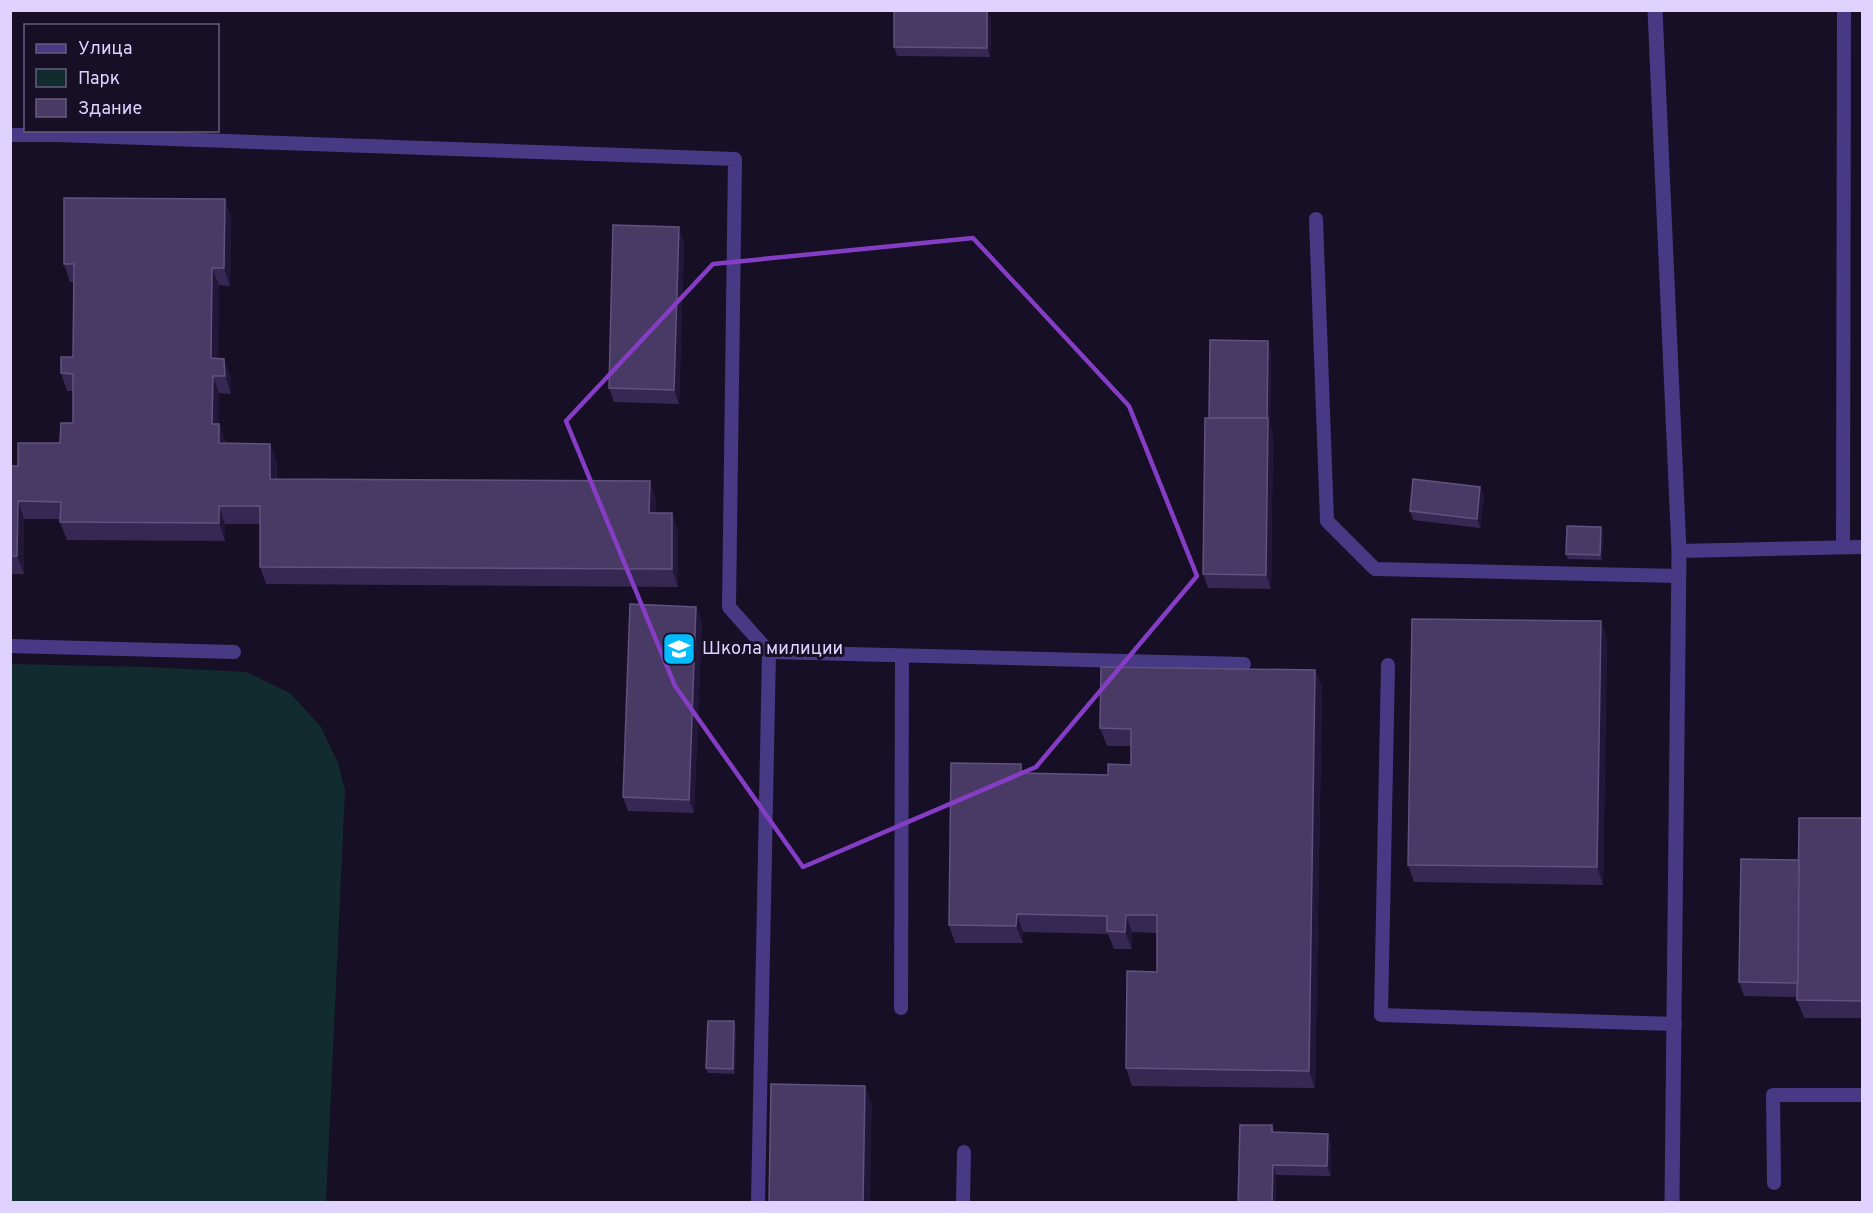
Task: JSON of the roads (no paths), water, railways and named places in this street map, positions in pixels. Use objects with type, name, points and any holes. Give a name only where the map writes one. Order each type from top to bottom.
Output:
[{"type":"street","points":[[1655,10],[1679,551],[1672,1203]]},
{"type":"lane","points":[[1843,547],[1844,10]]},
{"type":"lane","points":[[10,135],[735,159],[729,607],[769,652],[758,1203]]},
{"type":"lane","points":[[1316,219],[1327,521],[1375,569],[1679,576]]},
{"type":"lane","points":[[1679,551],[1863,548]]},
{"type":"lane","points":[[10,646],[234,652]]},
{"type":"lane","points":[[769,652],[1244,664]]},
{"type":"lane","points":[[901,1008],[902,656]]},
{"type":"lane","points":[[1388,665],[1381,1015],[1675,1024]]},
{"type":"lane","points":[[1774,1182],[1773,1095],[1863,1095]]},
{"type":"lane","points":[[963,1203],[964,1152]]},
{"type":"place","name":"Школа милиции","points":[[679,649]]}]
